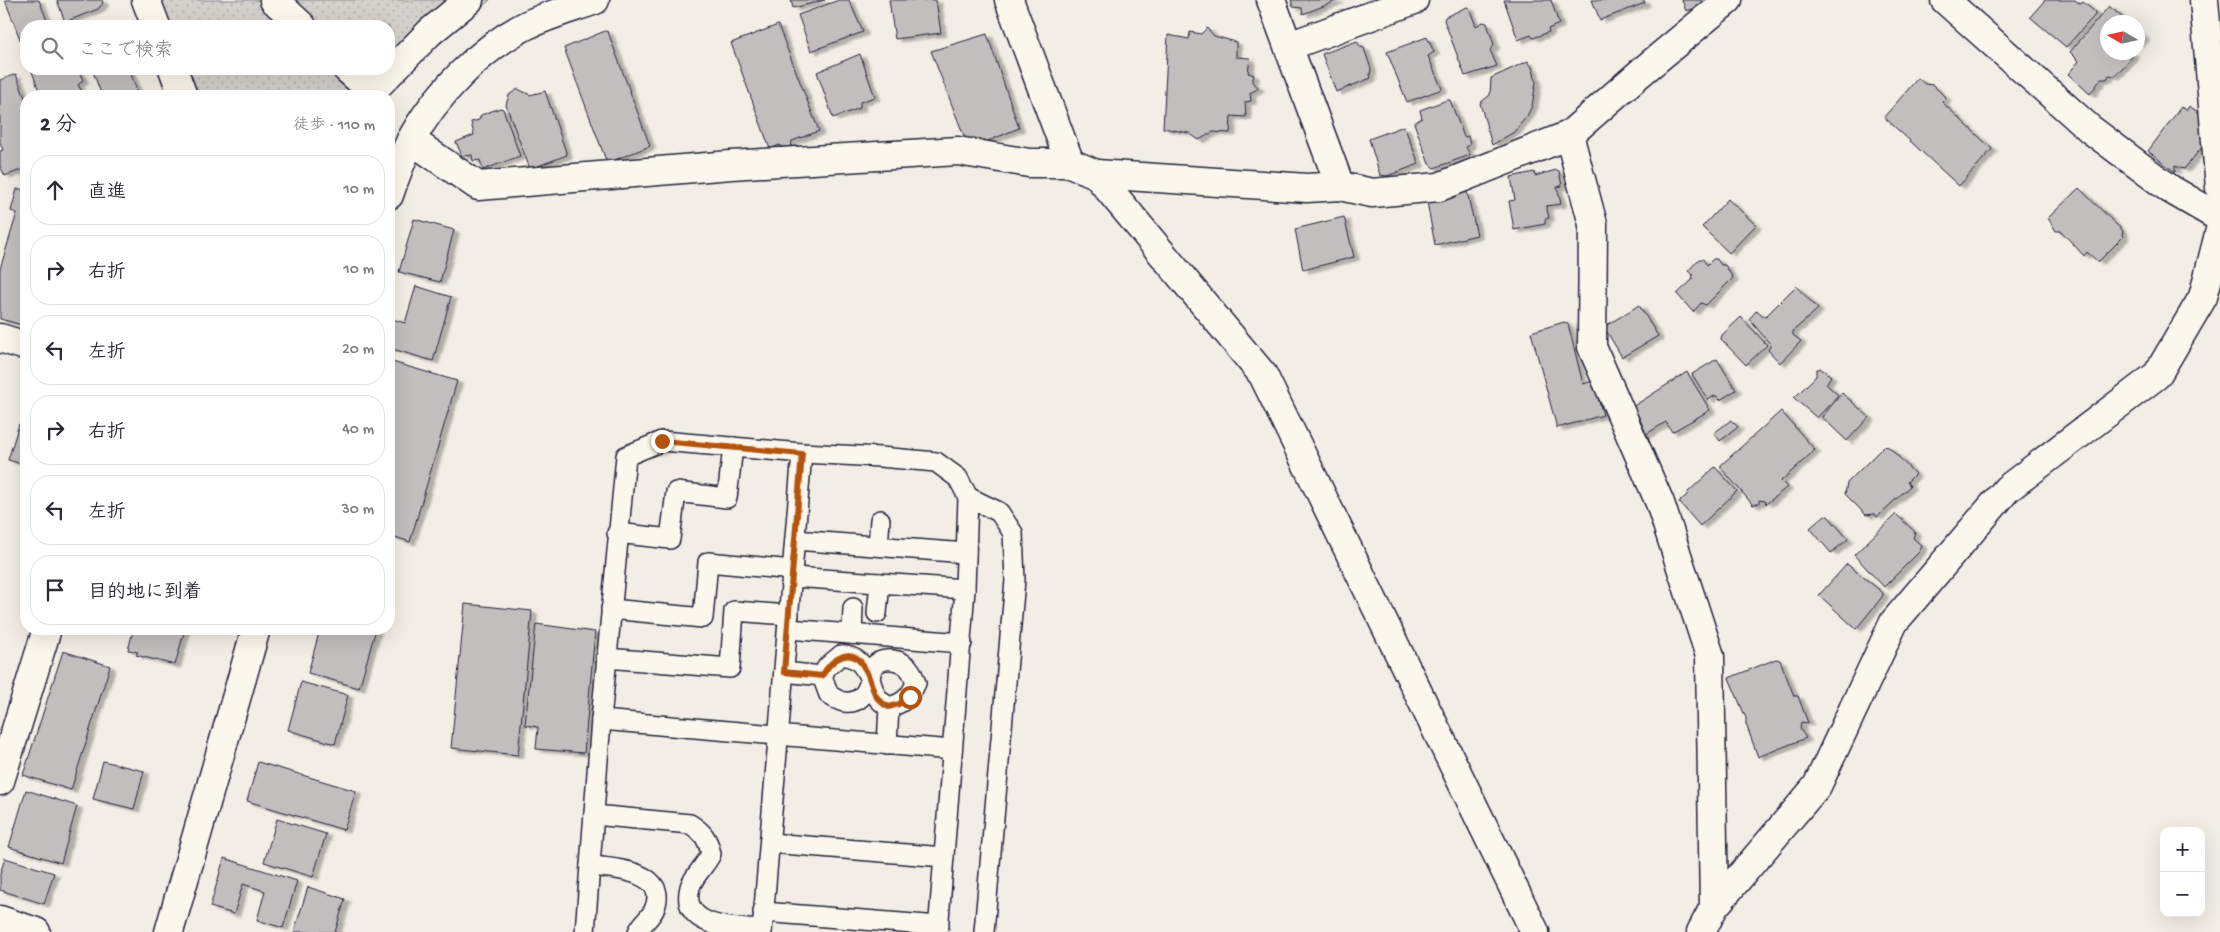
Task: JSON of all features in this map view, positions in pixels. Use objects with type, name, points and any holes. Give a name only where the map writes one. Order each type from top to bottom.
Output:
[{"type":"street","points":[[146,0],[154,20]]},
{"type":"street","points":[[274,0],[296,20]]},
{"type":"street","points":[[395,68],[430,32],[469,0]]},
{"type":"street","points":[[395,180],[411,140],[435,104],[473,62],[500,42],[528,25],[595,0]]},
{"type":"street","points":[[1009,0],[1070,163]]},
{"type":"street","points":[[1272,0],[1340,186]]},
{"type":"street","points":[[1289,46],[1414,0]]},
{"type":"street","points":[[411,140],[478,186],[731,165],[958,150],[1029,163],[1070,163],[1096,174],[1307,188],[1340,186],[1372,193],[1439,187],[1569,135],[1728,0]]},
{"type":"street","points":[[1945,0],[2090,128],[2170,189],[2220,218]]},
{"type":"street","points":[[2204,0],[2220,188]]},
{"type":"street","points":[[175,75],[181,90]]},
{"type":"street","points":[[355,75],[371,90]]},
{"type":"street","points":[[373,90],[388,75]]},
{"type":"street","points":[[1569,135],[1593,224],[1592,346],[1660,503],[1710,656],[1714,908]]},
{"type":"street","points":[[1096,174],[1263,375],[1535,932]]},
{"type":"street","points":[[1700,932],[1714,908],[1817,786],[1894,622],[2007,489],[2157,374],[2203,297],[2220,230]]},
{"type":"street","points":[[0,338],[20,344]]},
{"type":"street","points":[[0,781],[45,635]]},
{"type":"street","points":[[168,932],[254,635]]},
{"type":"street","points":[[0,920],[36,932]]},
{"type":"lane","points":[[585,932],[601,720],[610,609],[626,456],[662,441],[802,454],[880,457],[936,462],[958,478],[968,498],[965,589],[939,929],[712,925],[692,910],[688,900],[691,885],[711,854],[708,840],[700,830],[690,824],[594,815]]},
{"type":"lane","points":[[617,534],[670,539],[676,492],[727,498],[733,447]]},
{"type":"lane","points":[[762,925],[802,454]]},
{"type":"lane","points":[[968,498],[999,512],[1013,533],[1015,580],[984,932]]},
{"type":"lane","points":[[878,546],[880,520]]},
{"type":"lane","points":[[795,540],[966,553]]},
{"type":"lane","points":[[610,609],[703,618],[708,562],[880,583],[965,589]]},
{"type":"lane","points":[[877,613],[880,583]]},
{"type":"lane","points":[[852,634],[854,608]]},
{"type":"lane","points":[[606,658],[730,668],[734,611],[852,634],[962,643]]},
{"type":"lane","points":[[822,676],[827,667],[842,655],[852,656],[860,661],[870,678],[874,694],[880,702],[889,707],[899,704],[910,697],[916,683],[911,671],[902,663],[890,659],[882,660],[873,668],[870,678],[868,690],[857,700],[844,702],[829,695],[822,676]]},
{"type":"lane","points":[[784,672],[822,676]]},
{"type":"lane","points":[[887,744],[889,707]]},
{"type":"lane","points":[[601,720],[952,750]]},
{"type":"lane","points":[[770,842],[944,857]]},
{"type":"lane","points":[[590,866],[629,870],[651,882],[656,893],[654,909],[638,932]]},
{"type":"shaded area","points":[[159,0],[490,0],[386,90],[194,90],[187,75],[395,75],[395,20],[167,20]]},
{"type":"building","points":[[5,0],[39,0],[47,20],[20,20],[20,39]]},
{"type":"building","points":[[57,0],[102,0],[103,3],[98,9],[70,20],[64,20]]},
{"type":"building","points":[[791,0],[825,0],[793,8]]},
{"type":"building","points":[[839,0],[849,0],[863,32],[811,51],[798,15]]},
{"type":"building","points":[[889,0],[936,0],[941,33],[895,39]]},
{"type":"building","points":[[1291,0],[1339,0],[1303,14],[1302,8],[1293,7]]},
{"type":"building","points":[[1504,0],[1551,0],[1559,24],[1548,29],[1549,32],[1533,38],[1531,35],[1518,40]]},
{"type":"building","points":[[1592,0],[1643,0],[1645,3],[1600,20]]},
{"type":"building","points":[[1682,0],[1701,0],[1703,6],[1686,11]]},
{"type":"building","points":[[2045,0],[2075,0],[2081,4],[2083,2],[2095,12],[2095,15],[2066,47],[2030,17]]},
{"type":"building","points":[[2109,6],[2120,15],[2101,15]]},
{"type":"building","points":[[1467,7],[1476,26],[1483,22],[1487,23],[1494,45],[1490,50],[1497,66],[1465,76],[1444,20],[1445,17]]},
{"type":"building","points":[[2100,17],[2100,60],[2129,60],[2115,76],[2109,75],[2107,79],[2101,79],[2090,94],[2068,74],[2079,61],[2070,52]]},
{"type":"building","points":[[778,25],[819,131],[792,141],[791,146],[785,148],[779,145],[770,149],[731,43]]},
{"type":"building","points":[[1207,28],[1214,36],[1236,42],[1236,57],[1250,58],[1248,73],[1254,75],[1252,82],[1259,88],[1250,93],[1251,101],[1245,102],[1246,117],[1231,116],[1230,133],[1213,132],[1199,140],[1189,133],[1163,128],[1168,35],[1189,39],[1190,32],[1201,34]]},
{"type":"building","points":[[605,31],[608,32],[650,146],[607,163],[564,48]]},
{"type":"building","points":[[987,34],[1019,128],[969,149],[931,51]]},
{"type":"building","points":[[1427,37],[1434,52],[1428,56],[1442,89],[1407,102],[1387,52]]},
{"type":"building","points":[[1357,41],[1360,47],[1364,48],[1371,69],[1371,78],[1336,92],[1322,54]]},
{"type":"building","points":[[860,54],[875,97],[860,102],[860,108],[833,118],[817,72]]},
{"type":"building","points":[[1528,61],[1533,69],[1536,82],[1532,106],[1527,116],[1514,132],[1492,145],[1480,103],[1490,95],[1491,78]]},
{"type":"building","points":[[16,74],[22,90],[20,90],[20,170],[5,176],[0,166],[0,151],[3,150],[0,143],[0,80]]},
{"type":"building","points":[[33,75],[81,75],[83,80],[78,85],[81,90],[39,90]]},
{"type":"building","points":[[94,75],[131,75],[137,90],[100,90]]},
{"type":"building","points":[[1918,78],[1925,84],[1933,85],[1946,98],[1942,102],[1992,149],[1959,186],[1884,117]]},
{"type":"building","points":[[518,89],[530,95],[545,91],[567,155],[530,169],[506,105],[509,95]]},
{"type":"building","points":[[1450,100],[1464,137],[1468,136],[1470,145],[1466,147],[1470,155],[1434,168],[1429,164],[1414,123],[1422,118],[1420,110]]},
{"type":"building","points":[[2189,106],[2207,118],[2213,134],[2184,169],[2175,166],[2175,172],[2148,151],[2181,107],[2187,110]]},
{"type":"building","points":[[500,108],[503,109],[520,156],[483,170],[480,160],[473,161],[472,155],[462,156],[456,142],[474,135],[471,122],[479,120],[481,115]]},
{"type":"building","points":[[1404,126],[1419,164],[1387,176],[1380,175],[1369,139]]},
{"type":"building","points":[[1556,170],[1559,171],[1562,186],[1557,187],[1561,204],[1546,206],[1549,218],[1545,219],[1545,224],[1514,230],[1509,201],[1515,200],[1511,177],[1534,172],[1535,176]]},
{"type":"building","points":[[2079,188],[2123,231],[2122,235],[2124,236],[2099,261],[2087,252],[2084,256],[2061,231],[2056,231],[2048,218]]},
{"type":"building","points":[[17,189],[20,189],[20,324],[0,319],[0,269],[17,213],[11,211]]},
{"type":"building","points":[[1467,192],[1477,235],[1435,245],[1427,202]]},
{"type":"building","points":[[1728,199],[1756,225],[1729,253],[1702,227]]},
{"type":"building","points":[[1344,217],[1354,257],[1303,270],[1295,229]]},
{"type":"building","points":[[414,219],[454,230],[440,282],[399,272]]},
{"type":"building","points":[[1699,259],[1703,259],[1707,265],[1713,259],[1717,259],[1721,265],[1725,265],[1733,278],[1706,305],[1701,303],[1693,312],[1677,294],[1692,280],[1693,275],[1688,271]]},
{"type":"building","points":[[416,286],[451,297],[433,361],[395,350],[395,320],[405,323]]},
{"type":"building","points":[[1796,286],[1818,309],[1793,331],[1793,335],[1801,341],[1780,363],[1768,350],[1771,345],[1749,319],[1757,310],[1763,316],[1766,316]]},
{"type":"building","points":[[1639,305],[1658,336],[1622,357],[1604,327]]},
{"type":"building","points":[[1741,317],[1767,345],[1746,365],[1721,339],[1722,335]]},
{"type":"building","points":[[1564,322],[1568,324],[1583,384],[1593,381],[1603,415],[1557,428],[1531,332]]},
{"type":"building","points":[[1717,359],[1736,390],[1720,400],[1717,396],[1714,396],[1708,400],[1692,374]]},
{"type":"building","points":[[395,363],[457,381],[410,542],[395,537]]},
{"type":"building","points":[[1820,368],[1831,376],[1826,384],[1838,395],[1817,418],[1794,398],[1816,376],[1816,370]]},
{"type":"building","points":[[1687,372],[1710,410],[1672,432],[1666,422],[1643,436],[1626,411]]},
{"type":"building","points":[[1842,393],[1869,417],[1847,441],[1822,417]]},
{"type":"building","points":[[1781,411],[1815,450],[1781,481],[1787,487],[1766,504],[1765,501],[1759,500],[1759,503],[1753,505],[1721,468],[1721,465]]},
{"type":"building","points":[[1731,420],[1738,427],[1720,441],[1714,433]]},
{"type":"building","points":[[19,424],[20,424],[20,463],[8,460]]},
{"type":"building","points":[[1884,446],[1889,447],[1915,474],[1907,482],[1910,486],[1877,517],[1875,514],[1866,515],[1845,494],[1847,483]]},
{"type":"building","points":[[1715,467],[1737,491],[1700,526],[1679,502]]},
{"type":"building","points":[[1896,514],[1915,532],[1913,538],[1922,546],[1919,552],[1884,587],[1854,555]]},
{"type":"building","points":[[1825,515],[1848,539],[1831,553],[1810,528]]},
{"type":"building","points":[[1847,564],[1883,593],[1882,597],[1856,629],[1819,595]]},
{"type":"building","points":[[465,604],[532,611],[518,755],[451,748]]},
{"type":"building","points":[[536,624],[595,632],[584,753],[536,749],[538,727],[525,725]]},
{"type":"building","points":[[132,635],[183,635],[175,665],[136,655],[138,652],[128,650]]},
{"type":"building","points":[[318,635],[374,635],[359,688],[308,673]]},
{"type":"building","points":[[63,651],[110,666],[71,790],[23,775]]},
{"type":"building","points":[[1776,659],[1780,660],[1794,696],[1798,696],[1808,723],[1801,722],[1800,729],[1806,738],[1758,757],[1746,724],[1746,718],[1729,678]]},
{"type":"building","points":[[301,682],[348,695],[335,744],[288,730]]},
{"type":"building","points":[[103,761],[144,771],[134,809],[93,799]]},
{"type":"building","points":[[258,762],[356,791],[344,830],[247,801]]},
{"type":"building","points":[[26,790],[77,806],[61,863],[9,847]]},
{"type":"building","points":[[277,819],[326,834],[313,877],[264,862]]},
{"type":"building","points":[[5,858],[54,873],[44,904],[0,890],[0,874]]},
{"type":"building","points":[[224,858],[297,881],[283,928],[257,920],[265,891],[243,884],[234,914],[210,907]]},
{"type":"building","points":[[308,887],[345,899],[335,932],[294,932]]},
{"type":"route","points":[[662,441],[802,454],[784,672],[822,676],[827,667],[842,655],[852,656],[865,667],[874,694],[880,702],[889,707],[899,704],[910,697]]}]
